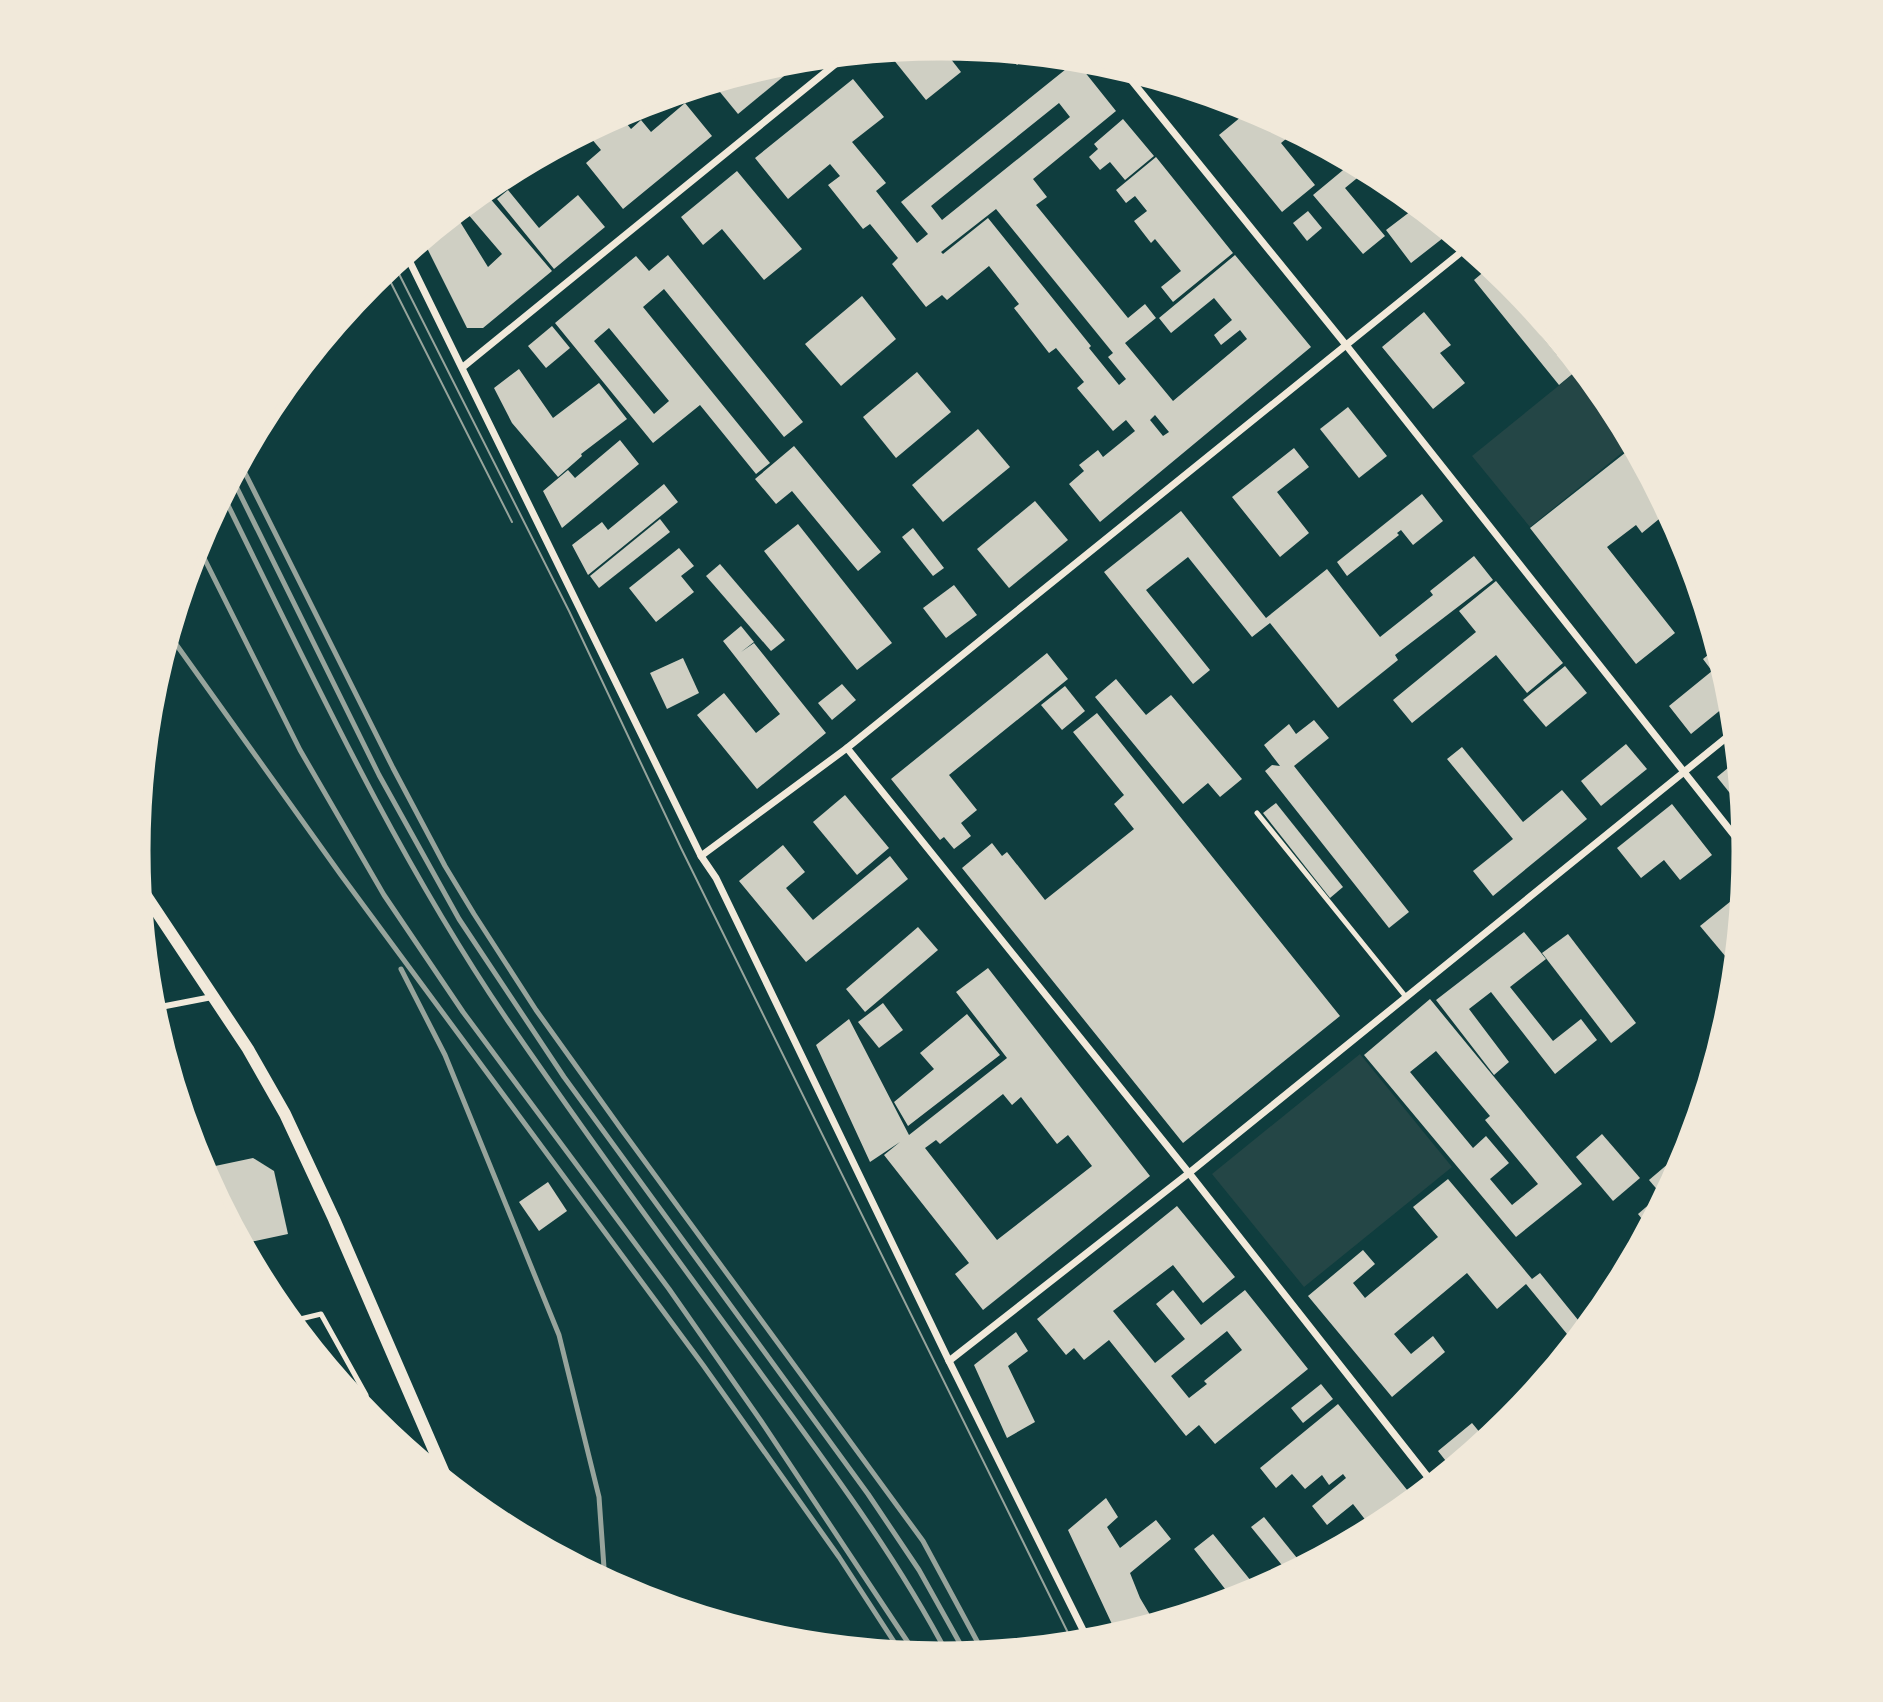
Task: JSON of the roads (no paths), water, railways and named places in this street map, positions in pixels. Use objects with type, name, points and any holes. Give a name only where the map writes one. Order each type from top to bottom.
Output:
[{"type":"street","points":[[463,367],[836,63]]},
{"type":"street","points":[[1130,79],[1346,345],[1736,838]]},
{"type":"street","points":[[701,856],[847,748],[1464,251]]},
{"type":"street","points":[[409,260],[701,856],[722,890],[949,1361],[1084,1633]]},
{"type":"street","points":[[949,1361],[1189,1173],[1728,736]]},
{"type":"street","points":[[847,748],[1189,1173],[1429,1479]]},
{"type":"street","points":[[148,898],[248,1049],[285,1114],[334,1219],[443,1470]]},
{"type":"street","points":[[162,1006],[212,996]]},
{"type":"lane","points":[[1257,813],[1406,997]]},
{"type":"lane","points":[[299,1319],[321,1314],[367,1400]]},
{"type":"tram line","points":[[398,271],[569,611],[681,848],[1069,1635]]},
{"type":"tram line","points":[[389,279],[512,522]]},
{"type":"railway","points":[[244,470],[393,768],[474,914],[536,1010],[624,1133],[923,1541],[979,1645]]},
{"type":"railway","points":[[236,485],[379,775],[459,919],[564,1077],[868,1494],[919,1570],[961,1645]]},
{"type":"railway","points":[[227,502],[356,762],[428,894],[467,958],[596,1146],[853,1501],[903,1577],[943,1646]]},
{"type":"railway","points":[[203,557],[300,750],[384,895],[463,1012],[669,1289],[761,1421],[910,1645]]},
{"type":"railway","points":[[175,642],[341,875],[703,1365],[839,1557],[896,1644]]},
{"type":"railway","points":[[401,969],[445,1055],[559,1335],[599,1497],[604,1570]]}]
